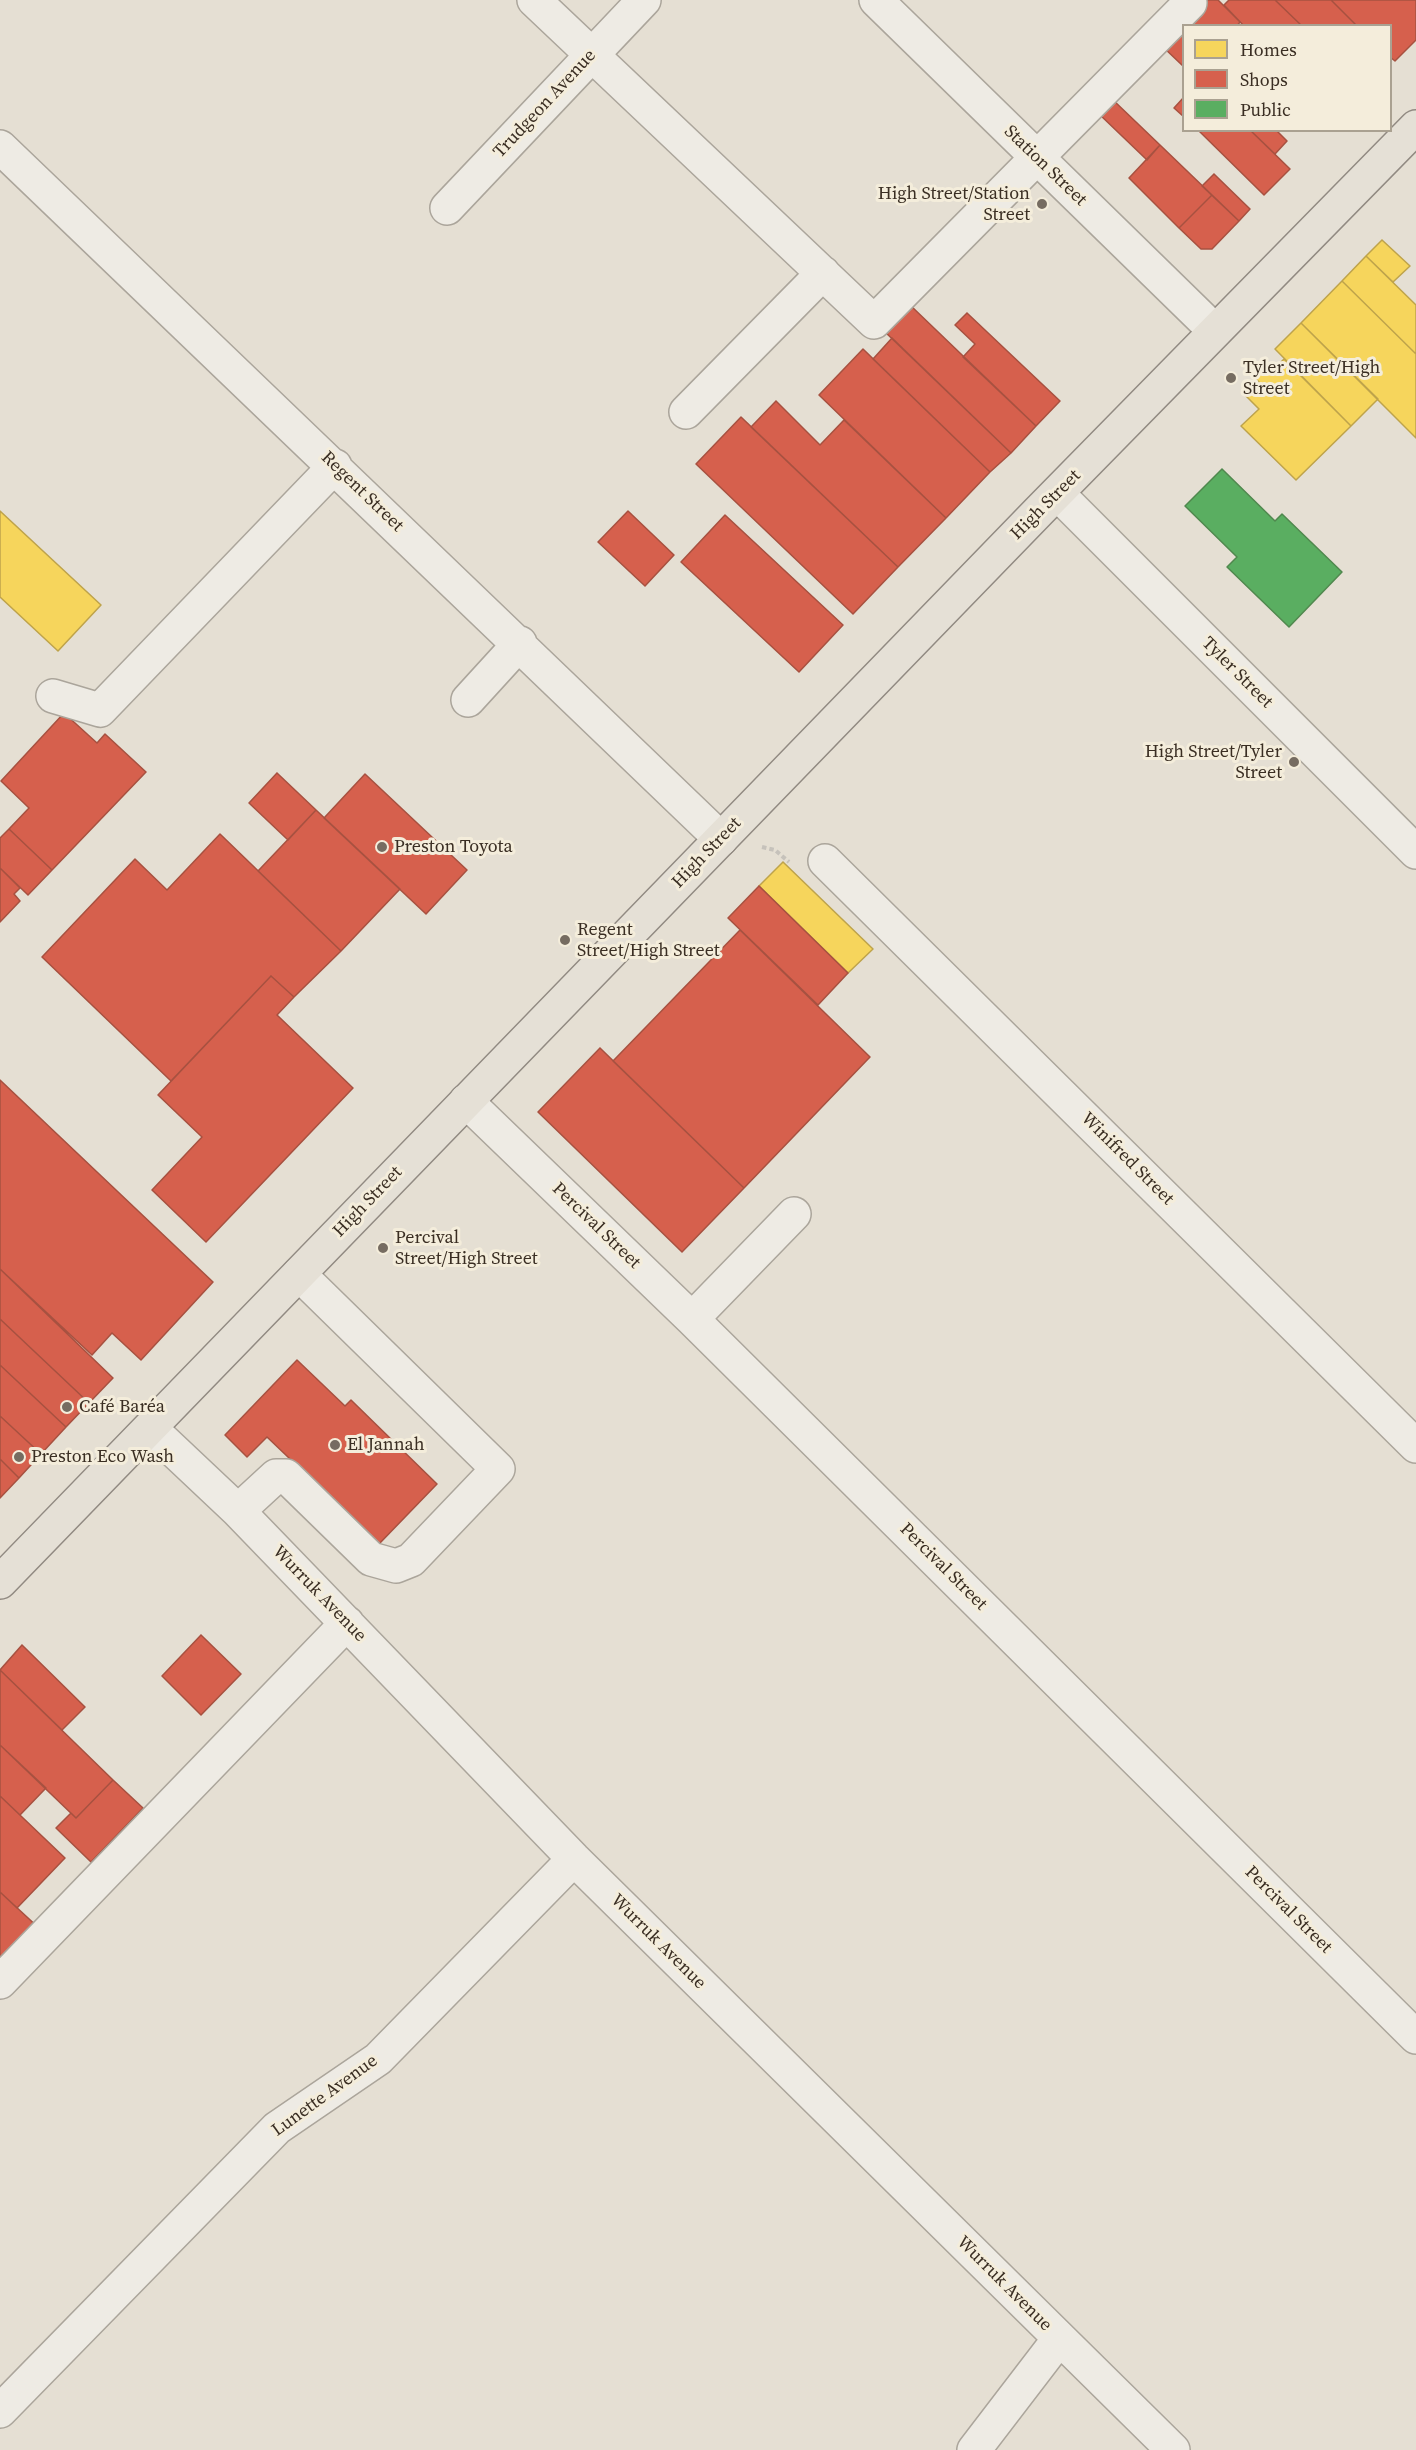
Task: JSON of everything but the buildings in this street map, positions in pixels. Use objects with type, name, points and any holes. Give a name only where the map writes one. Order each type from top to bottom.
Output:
[{"type":"main road","name":"High Street","points":[[0,1582],[721,838],[1416,128]]},
{"type":"street","points":[[534,0],[874,322],[1190,3],[1187,0]]},
{"type":"street","name":"Trudgeon Avenue","points":[[447,208],[644,0]]},
{"type":"street","name":"Station Street","points":[[876,0],[1215,331]]},
{"type":"street","name":"Regent Street","points":[[0,147],[721,838]]},
{"type":"street","points":[[686,412],[823,273]]},
{"type":"street","points":[[53,696],[100,710],[335,466]]},
{"type":"street","name":"Tyler Street","points":[[1058,494],[1416,852]]},
{"type":"street","points":[[468,700],[520,643]]},
{"type":"street","name":"Winifred Street","points":[[825,861],[1416,1446]]},
{"type":"street","name":"Percival Street","points":[[466,1101],[692,1319],[1416,2037]]},
{"type":"street","points":[[692,1319],[794,1214]]},
{"type":"street","points":[[238,1511],[276,1476],[286,1476],[371,1558],[396,1566],[411,1560],[498,1469],[299,1274]]},
{"type":"street","name":"Wurruk Avenue","points":[[150,1428],[238,1511],[574,1859],[1173,2450]]},
{"type":"street","points":[[0,1982],[346,1623]]},
{"type":"street","name":"Lunette Avenue","points":[[0,2411],[277,2128],[378,2059],[574,1859]]},
{"type":"street","points":[[974,2450],[1059,2339]]},
{"type":"path","points":[[721,838],[775,850],[794,867]]},
{"type":"place","name":"High Street/Station Street","points":[[1042,204]]},
{"type":"place","name":"Tyler Street/High Street","points":[[1231,378]]},
{"type":"place","name":"High Street/Tyler Street","points":[[1294,762]]},
{"type":"place","name":"Preston Toyota","points":[[382,847]]},
{"type":"place","name":"Regent Street/High Street","points":[[565,940]]},
{"type":"place","name":"Percival Street/High Street","points":[[383,1248]]},
{"type":"place","name":"Café Baréa","points":[[67,1407]]},
{"type":"place","name":"El Jannah","points":[[335,1445]]},
{"type":"place","name":"Preston Eco Wash","points":[[19,1457]]}]
